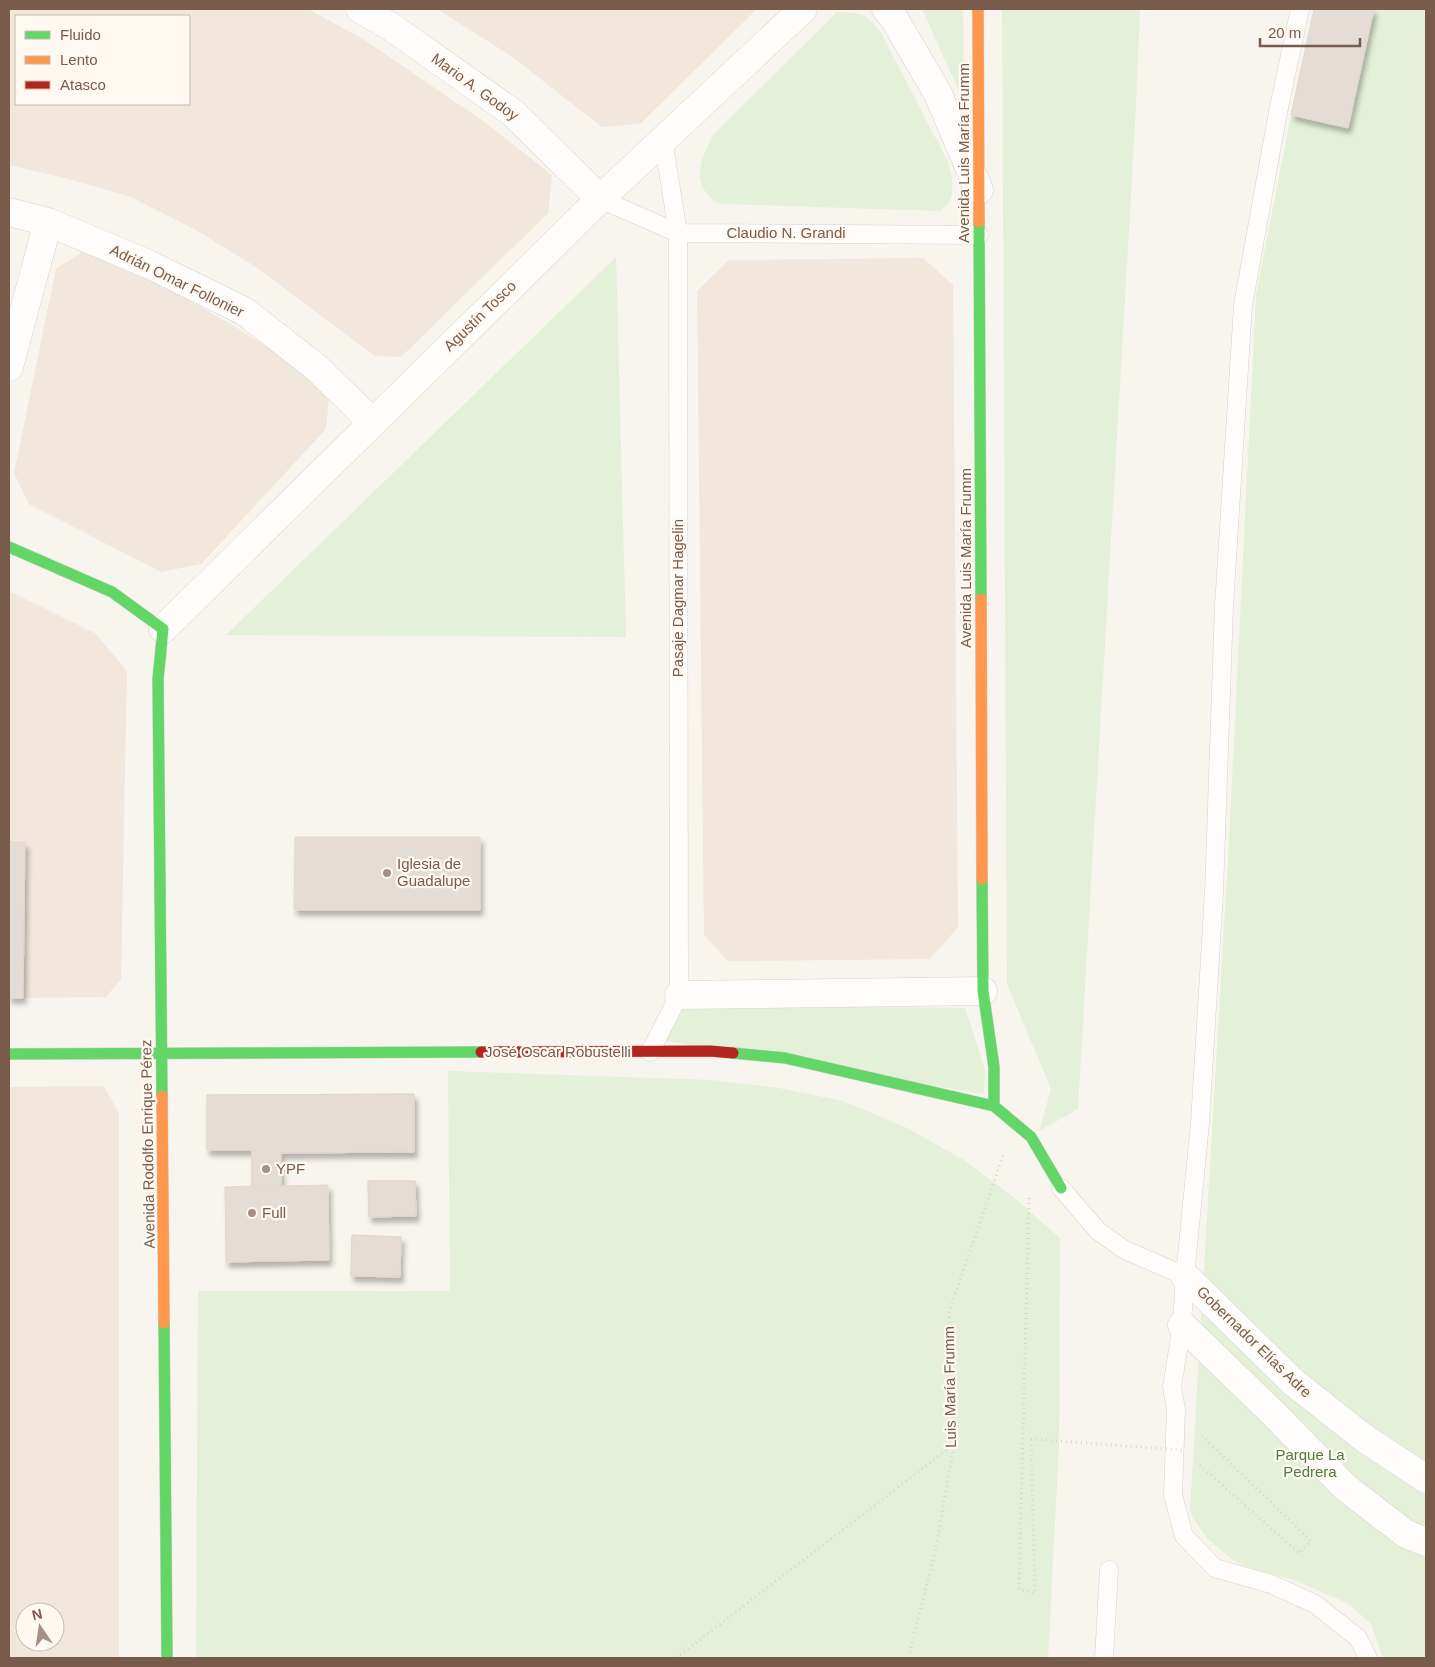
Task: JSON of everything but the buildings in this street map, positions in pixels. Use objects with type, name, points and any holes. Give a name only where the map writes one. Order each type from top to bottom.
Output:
[{"type":"street","name":"Mario A. Godoy","points":[[360,9],[390,26],[513,113],[600,199]]},
{"type":"street","name":"Agustín Tosco","points":[[163,629],[600,199],[803,9]]},
{"type":"street","points":[[886,9],[895,20],[938,94],[979,190]]},
{"type":"street","name":"Avenida Luis María Frumm","points":[[978,9],[983,991],[994,1067],[994,1106]]},
{"type":"street","name":"Adrián Omar Follonier","points":[[9,212],[48,222],[148,264],[244,311],[317,368],[372,422]]},
{"type":"street","points":[[9,367],[48,222]]},
{"type":"street","points":[[9,547],[112,592],[163,629]]},
{"type":"street","name":"Avenida Rodolfo Enrique Pérez","points":[[163,629],[158,679],[167,1658]]},
{"type":"street","points":[[679,995],[983,991]]},
{"type":"street","name":"José Oscar Robustelli","points":[[9,1054],[710,1052],[785,1058],[994,1106],[1031,1137],[1062,1188]]},
{"type":"street","name":"Gobernador Elías Adre","points":[[1185,1276],[1292,1382],[1364,1438],[1426,1480]]},
{"type":"street","points":[[1182,1325],[1276,1416],[1345,1487],[1406,1534],[1426,1542]]},
{"type":"lane","points":[[1300,9],[1278,112],[1243,304],[1224,606],[1214,892],[1200,1123],[1182,1325],[1172,1387],[1176,1409],[1173,1495],[1184,1536],[1215,1568],[1271,1584],[1315,1604],[1358,1638],[1368,1658]]},
{"type":"lane","name":"Pasaje Dagmar Hagelin","points":[[650,1052],[679,995],[678,233],[663,139]]},
{"type":"lane","name":"Claudio N. Grandi","points":[[600,199],[678,233],[979,234]]},
{"type":"lane","name":"Gobernador Elías Adre","points":[[1062,1188],[1098,1231],[1125,1250],[1185,1276]]},
{"type":"lane","points":[[1104,1658],[1109,1570]]},
{"type":"path","name":"Luis María Frumm","points":[[911,1658],[911,1645],[936,1553],[954,1444],[949,1312],[1014,1123]]},
{"type":"path","points":[[1029,1196],[1020,1588],[1035,1593],[1031,1439],[1182,1450]]},
{"type":"path","points":[[1176,1409],[1311,1541],[1299,1553],[1197,1463]]},
{"type":"path","points":[[676,1658],[954,1444]]},
{"type":"shaded area","points":[[9,9],[308,9],[363,39],[483,121],[552,175],[548,213],[401,357],[375,356],[256,267],[196,230],[131,197],[69,179],[9,165]]},
{"type":"shaded area","points":[[437,9],[757,9],[640,124],[602,127],[511,56]]},
{"type":"shaded area","points":[[85,250],[174,292],[234,326],[285,359],[329,398],[326,429],[201,564],[161,572],[29,504],[14,473],[56,269]]},
{"type":"shaded area","points":[[923,258],[953,285],[958,927],[930,959],[728,961],[704,935],[697,291],[729,260]]},
{"type":"shaded area","points":[[9,591],[95,633],[127,671],[121,979],[106,997],[9,998]]},
{"type":"shaded area","points":[[104,1086],[119,1114],[119,1658],[9,1658],[9,1087]]},
{"type":"green space","points":[[922,9],[963,9],[964,102]]},
{"type":"green space","points":[[1002,9],[1140,9],[1135,126],[1078,1109],[1039,1131],[1051,1089],[1007,984]]},
{"type":"green space","name":"Parque La Pedrera","points":[[1314,9],[1426,9],[1426,1658],[1383,1658],[1371,1624],[1349,1604],[1297,1581],[1247,1567],[1230,1558],[1209,1540],[1190,1511],[1230,822],[1256,295]]},
{"type":"green space","points":[[837,12],[862,15],[870,20],[880,31],[948,162],[952,177],[952,187],[951,198],[948,203],[941,211],[722,204],[715,201],[706,192],[700,178],[701,164],[713,135]]},
{"type":"green space","points":[[616,257],[626,637],[226,635]]},
{"type":"green space","points":[[685,1005],[965,1008],[985,1070],[984,1094],[666,1041]]},
{"type":"green space","points":[[448,1071],[711,1080],[779,1088],[843,1101],[907,1128],[962,1159],[1011,1195],[1060,1238],[1059,1444],[1048,1658],[196,1658],[198,1291],[450,1291]]},
{"type":"traffic: fast","points":[[979,222],[981,599]]},
{"type":"traffic: fast","points":[[9,547],[112,592],[163,629],[158,679],[162,1096]]},
{"type":"traffic: fast","points":[[982,879],[983,991],[994,1067],[994,1106]]},
{"type":"traffic: fast","points":[[9,1054],[481,1052]]},
{"type":"traffic: fast","points":[[733,1053],[785,1058],[994,1106],[1031,1137],[1061,1188]]},
{"type":"traffic: fast","points":[[164,1323],[167,1658]]},
{"type":"traffic: slow","points":[[978,9],[979,222]]},
{"type":"traffic: slow","points":[[981,599],[982,879]]},
{"type":"traffic: slow","points":[[162,1096],[164,1323]]},
{"type":"traffic: jam","points":[[481,1052],[710,1051],[733,1053]]},
{"type":"place","name":"Iglesia de Guadalupe","points":[[387,873]]},
{"type":"place","name":"YPF","points":[[266,1169]]},
{"type":"place","name":"Full","points":[[252,1213]]}]
